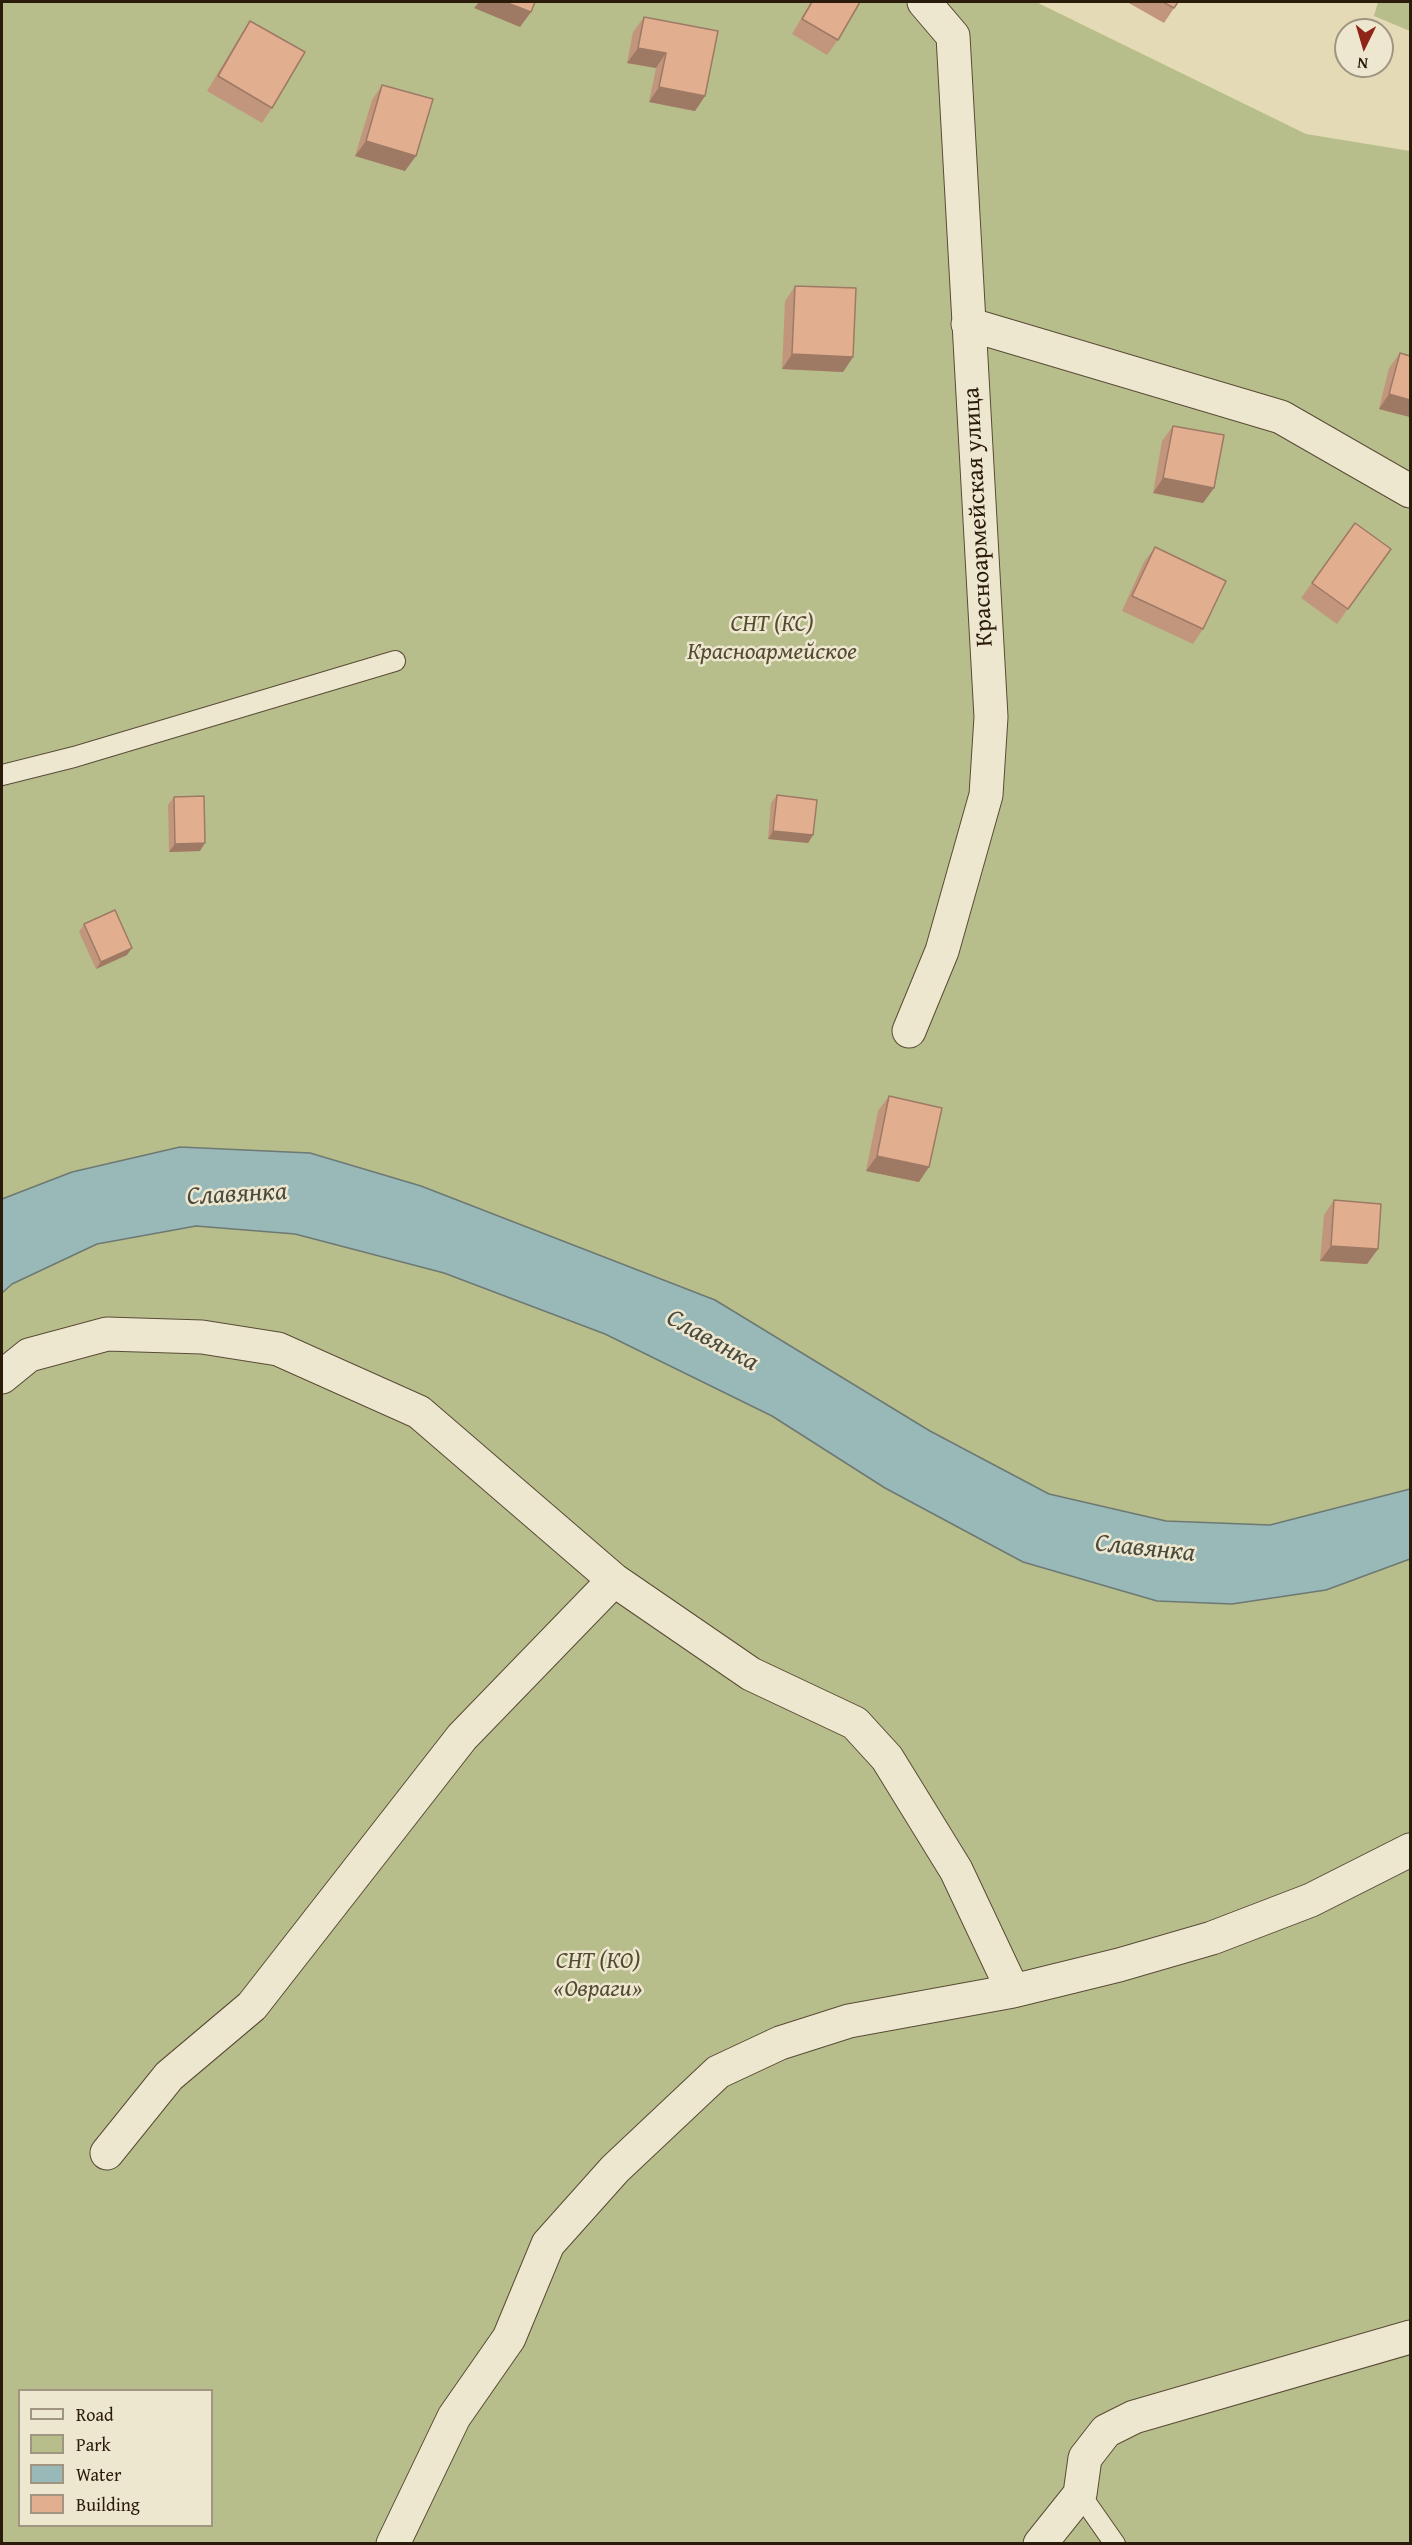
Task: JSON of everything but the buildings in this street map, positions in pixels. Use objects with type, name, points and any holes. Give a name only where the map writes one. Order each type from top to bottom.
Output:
[{"type":"street","name":"Красноармейская улица","points":[[909,1031],[942,951],[986,795],[991,717],[953,36],[924,2]]},
{"type":"street","points":[[968,324],[1281,417],[1410,491]]},
{"type":"street","points":[[2,1377],[29,1355],[107,1334],[202,1336],[278,1349],[419,1412],[614,1580],[751,1674],[855,1723],[887,1758],[956,1870],[1013,1991]]},
{"type":"street","points":[[107,2153],[169,2076],[252,2006],[462,1737],[614,1580]]},
{"type":"street","points":[[393,2544],[404,2515],[454,2417],[509,2338],[548,2244],[615,2169],[718,2072],[780,2043],[849,2021],[1013,1991],[1119,1965],[1212,1938],[1311,1900],[1410,1850]]},
{"type":"street","points":[[1040,2544],[1080,2494],[1085,2458],[1106,2431],[1134,2417],[1410,2337]]},
{"type":"lane","points":[[2,775],[74,757],[395,661]]},
{"type":"lane","points":[[1080,2494],[1115,2544]]},
{"type":"green space","name":"СНТ (КС) Красноармейское","points":[[2,2],[1036,2],[1306,134],[1410,151],[1410,1489],[1270,1525],[1166,1521],[1049,1494],[930,1431],[180,1147],[72,1172],[2,1199]]},
{"type":"green space","points":[[1378,2],[1410,2],[1410,31],[1394,24],[1394,18],[1374,16]]},
{"type":"green space","name":"СНТ (КО) «Овраги»","points":[[196,1226],[295,1234],[444,1273],[605,1334],[772,1416],[885,1488],[1023,1562],[1157,1601],[1232,1604],[1326,1590],[1410,1559],[1410,2543],[2,2544],[2,1293],[12,1284],[97,1244]]},
{"type":"water","name":"Славянка","points":[[180,1147],[310,1153],[421,1186],[715,1300],[930,1431],[1049,1494],[1166,1521],[1270,1525],[1410,1489],[1410,1559],[1326,1590],[1232,1604],[1157,1601],[1023,1562],[885,1488],[772,1416],[605,1334],[444,1273],[295,1234],[196,1226],[97,1244],[12,1284],[2,1293],[2,1199],[72,1172]]}]
